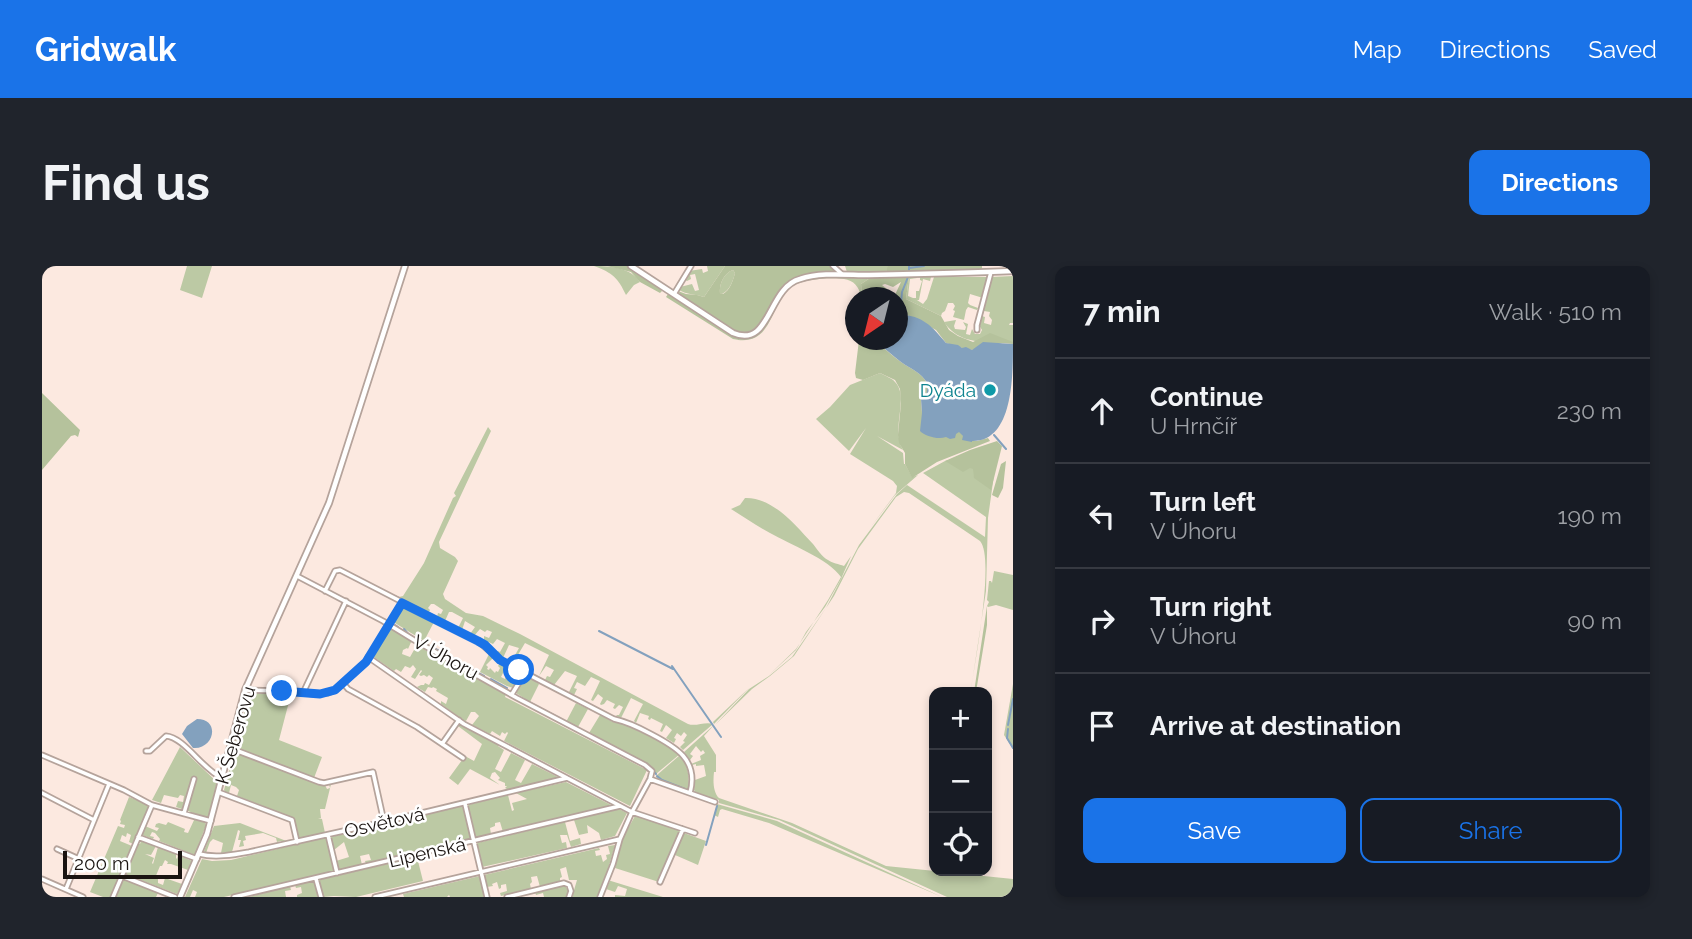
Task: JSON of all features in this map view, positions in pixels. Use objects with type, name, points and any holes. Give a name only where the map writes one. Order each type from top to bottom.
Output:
[{"type":"street","name":"K Šeberovu","points":[[177,897],[198,857],[211,821],[245,690],[329,503],[405,266]]},
{"type":"street","points":[[631,266],[733,332],[748,336],[758,331],[779,294],[789,283],[802,278],[1013,271]]},
{"type":"street","points":[[674,294],[691,266]]},
{"type":"street","points":[[833,266],[844,275]]},
{"type":"street","points":[[843,266],[844,275]]},
{"type":"street","points":[[983,266],[988,272]]},
{"type":"street","points":[[977,330],[988,272]]},
{"type":"street","points":[[325,591],[337,570],[478,641],[500,660],[677,748],[690,769],[690,793]]},
{"type":"street","name":"V Úhoru","points":[[297,576],[388,624],[517,698],[645,765],[652,771],[650,779]]},
{"type":"street","points":[[303,693],[346,601]]},
{"type":"street","points":[[245,690],[320,694],[335,690],[362,667],[402,603]]},
{"type":"street","points":[[368,657],[458,720],[632,812],[695,833]]},
{"type":"street","points":[[512,694],[525,673]]},
{"type":"street","points":[[343,683],[348,689],[417,727],[463,758]]},
{"type":"street","points":[[442,744],[458,720]]},
{"type":"street","points":[[146,751],[150,751],[169,735],[222,778]]},
{"type":"street","points":[[230,748],[324,783],[373,772],[384,822]]},
{"type":"street","points":[[42,755],[152,805],[211,821]]},
{"type":"street","name":"Osvětová","points":[[198,857],[234,855],[297,842],[567,778]]},
{"type":"street","points":[[184,813],[194,779]]},
{"type":"street","points":[[600,897],[620,839],[650,779],[715,802]]},
{"type":"street","points":[[66,889],[109,784]]},
{"type":"street","points":[[218,792],[292,820],[297,842]]},
{"type":"street","points":[[42,793],[94,820]]},
{"type":"street","points":[[465,803],[486,897]]},
{"type":"street","points":[[113,897],[152,805]]},
{"type":"street","name":"Lipenská","points":[[234,897],[620,806]]},
{"type":"street","points":[[660,882],[683,829]]},
{"type":"street","points":[[328,835],[337,873]]},
{"type":"street","points":[[138,837],[198,857]]},
{"type":"street","points":[[375,897],[620,839]]},
{"type":"street","points":[[57,849],[79,859]]},
{"type":"street","points":[[122,876],[177,897]]},
{"type":"street","points":[[316,878],[321,897]]},
{"type":"street","points":[[42,879],[83,897]]},
{"type":"street","points":[[506,897],[564,883],[569,885],[569,897]]},
{"type":"green space","points":[[187,266],[212,266],[202,298],[180,290]]},
{"type":"green space","points":[[594,266],[626,271],[640,282],[626,295],[614,277]]},
{"type":"green space","points":[[607,266],[627,266],[662,291],[660,293],[640,282],[631,272]]},
{"type":"green space","points":[[707,266],[725,266],[704,297],[679,290],[680,287],[692,284],[695,291],[699,290],[695,274],[690,275],[691,279],[687,281],[684,279],[689,271],[708,271]]},
{"type":"green space","points":[[725,266],[831,266],[839,272],[800,277],[787,282],[777,294],[762,323],[749,332],[732,330],[723,325],[678,291],[704,297]],"holes":[[[733,270],[735,273],[728,290],[720,293],[725,276]]]},
{"type":"green space","points":[[845,266],[888,268],[886,271],[847,272]]},
{"type":"green space","points":[[888,266],[982,268],[981,271],[886,271]]},
{"type":"green space","points":[[733,270],[735,273],[731,285],[725,292],[720,293],[723,279]]},
{"type":"green space","points":[[916,275],[917,278],[910,279],[908,296],[908,287],[909,276]]},
{"type":"green space","points":[[920,275],[931,277],[930,281],[923,279],[917,300],[923,304],[934,277],[988,277],[983,298],[970,294],[968,303],[978,308],[977,310],[968,307],[964,320],[953,317],[955,306],[948,303],[941,316],[908,300],[908,296],[916,298],[916,291],[919,291],[922,281]]},
{"type":"green space","points":[[828,276],[873,276],[861,284],[861,287],[857,287],[851,281],[832,278],[796,284],[784,294],[770,321],[765,329],[758,336],[749,340],[738,340],[736,337],[756,336],[763,330],[776,303],[787,288],[795,283],[805,280]]},
{"type":"green space","points":[[873,276],[909,276],[908,287],[899,287],[901,282],[893,287],[885,284],[882,285],[884,287],[861,287],[861,284]]},
{"type":"green space","points":[[1013,276],[1013,323],[1009,325],[1013,325],[1013,342],[966,339],[944,322],[956,320],[955,329],[965,330],[963,322],[968,324],[966,334],[970,335],[972,329],[975,334],[980,334],[982,316],[985,317],[984,323],[991,325],[992,320],[990,312],[982,312],[991,277]]},
{"type":"green space","points":[[668,294],[739,340],[733,339],[666,297]]},
{"type":"green space","points":[[908,300],[941,316],[949,330],[958,336],[973,342],[990,333],[1013,344],[1002,343],[972,350],[946,343],[936,330],[908,316]]},
{"type":"green space","points":[[858,350],[886,350],[919,373],[928,384],[926,398],[921,399],[922,413],[931,435],[945,437],[959,431],[968,441],[988,438],[990,441],[937,462],[912,478],[905,464],[905,453],[899,443],[900,389],[895,380],[880,373],[863,380],[856,378]]},
{"type":"green space","points":[[880,373],[894,381],[899,388],[901,405],[898,433],[903,450],[877,436],[903,453],[904,464],[912,477],[918,475],[895,495],[870,528],[896,493],[897,486],[850,454],[866,428],[849,451],[816,419],[850,385]]},
{"type":"green space","points":[[42,393],[80,430],[78,437],[71,436],[42,470]]},
{"type":"green space","points":[[488,427],[491,431],[439,542],[440,548],[458,561],[443,594],[445,599],[466,613],[483,616],[520,634],[688,724],[713,724],[683,750],[680,747],[687,735],[684,732],[681,736],[677,733],[674,743],[666,738],[672,730],[666,725],[662,732],[660,731],[663,724],[640,713],[636,723],[634,721],[643,704],[631,698],[621,718],[616,716],[623,707],[619,705],[615,709],[615,704],[607,700],[601,705],[603,698],[598,694],[591,700],[600,681],[591,677],[585,686],[577,682],[574,695],[569,692],[577,676],[565,671],[554,685],[545,680],[554,670],[546,666],[539,676],[549,655],[525,643],[513,663],[508,661],[519,648],[509,645],[503,658],[496,653],[500,652],[505,643],[497,639],[493,644],[484,640],[484,636],[489,638],[492,632],[480,629],[474,636],[470,634],[475,627],[465,621],[462,630],[458,628],[463,618],[452,612],[449,612],[445,621],[437,617],[443,610],[434,604],[428,608],[429,612],[394,596],[403,596],[424,563],[456,496],[454,493]]},
{"type":"green space","points":[[997,441],[1002,446],[991,490],[974,478],[973,469],[963,472],[945,461],[970,450]]},
{"type":"green space","points":[[998,446],[988,518],[986,591],[981,623],[985,568],[984,551],[980,541],[904,492],[896,497],[858,549],[826,608],[859,545],[897,494],[907,485],[985,537],[986,517],[923,473],[945,461]]},
{"type":"green space","points":[[1006,461],[1003,488],[998,498],[992,495],[1001,464]]},
{"type":"green space","points":[[745,498],[765,502],[783,513],[830,561],[844,566],[851,556],[841,579],[814,622],[841,577],[828,564],[731,509],[740,505]]},
{"type":"green space","points":[[994,571],[1013,575],[1013,610],[996,605],[987,606],[989,581],[992,583]]},
{"type":"green space","points":[[987,606],[987,625],[975,687]]},
{"type":"green space","points":[[405,607],[434,622],[424,641],[395,623],[398,614]]},
{"type":"green space","points":[[826,608],[794,656],[770,676],[752,689],[715,725],[749,689],[792,657]]},
{"type":"green space","points":[[388,628],[412,640],[402,654],[410,657],[418,643],[425,647],[425,650],[450,661],[506,694],[505,697],[647,770],[630,806],[504,741],[507,732],[502,732],[500,736],[492,731],[490,734],[472,725],[479,716],[475,712],[471,712],[466,721],[463,720],[441,704],[441,701],[446,704],[448,698],[436,691],[437,689],[428,687],[425,692],[417,687],[425,683],[429,685],[433,678],[419,675],[421,670],[415,679],[411,677],[416,669],[413,665],[410,668],[405,666],[401,672],[396,669],[394,671],[375,658],[374,651]]},
{"type":"green space","points":[[489,654],[493,658],[486,665],[487,669],[498,672],[500,663],[506,667],[501,677],[505,679],[508,673],[511,674],[509,679],[512,682],[516,672],[519,674],[513,688],[480,672]]},
{"type":"green space","points":[[525,677],[539,684],[530,702],[516,693]]},
{"type":"green space","points":[[1013,684],[1013,749],[1004,735]]},
{"type":"green space","points":[[749,688],[714,724],[713,722]]},
{"type":"green space","points":[[250,692],[291,694],[279,740],[322,757],[314,778],[236,748]]},
{"type":"green space","points":[[576,703],[588,709],[578,727],[589,733],[600,715],[660,740],[680,754],[656,774],[648,765],[566,722]]},
{"type":"green space","points":[[461,723],[499,743],[498,746],[504,750],[495,769],[501,772],[511,753],[525,760],[515,780],[521,783],[532,764],[560,778],[509,790],[505,788],[505,783],[498,780],[500,778],[495,772],[490,778],[500,785],[470,769],[458,785],[449,778],[465,756],[474,761],[482,744],[458,726]]},
{"type":"green space","points":[[714,725],[704,736],[716,755],[714,783],[719,798],[792,823],[886,866],[929,870],[929,876],[1013,879],[1013,897],[947,897],[779,820],[719,803],[719,800],[696,793],[695,780],[706,776],[704,765],[691,764],[701,760],[700,756],[705,753],[696,746],[690,754],[693,756],[690,760],[684,752]]},
{"type":"green space","points":[[180,747],[217,782],[208,818],[176,807],[178,801],[183,802],[184,796],[180,795],[178,798],[164,795],[161,803],[152,800]]},
{"type":"green space","points":[[234,752],[325,785],[327,789],[331,784],[325,809],[320,809],[321,818],[318,818],[322,819],[325,833],[299,840],[294,818],[237,796],[239,790],[231,785],[229,793],[225,792]]},
{"type":"green space","points":[[680,755],[688,772],[688,790],[656,777]]},
{"type":"green space","points":[[566,782],[613,806],[503,832],[500,822],[495,823],[495,826],[490,828],[491,834],[476,838],[468,805],[508,795],[512,811],[512,803],[527,799],[516,793]]},
{"type":"green space","points":[[129,797],[150,805],[133,844],[129,842],[131,835],[122,835],[120,841],[132,846],[110,897],[103,897],[90,892],[118,826],[124,828],[125,825],[120,824],[120,820]]},
{"type":"green space","points":[[717,804],[777,821],[942,897],[769,823],[722,809],[718,817],[714,815]]},
{"type":"green space","points":[[463,806],[471,839],[366,864],[365,861],[371,860],[369,854],[360,856],[362,865],[339,870],[336,861],[349,857],[344,842],[334,850],[331,837]]},
{"type":"green space","points":[[619,809],[627,813],[615,836],[601,840],[599,833],[587,825],[588,833],[579,835],[574,820]]},
{"type":"green space","points":[[635,816],[680,830],[659,882],[615,868],[622,839]]},
{"type":"green space","points":[[195,818],[206,825],[195,855],[159,841],[155,833],[152,832],[150,836],[154,837],[153,839],[142,835],[145,826],[157,831],[159,828],[155,827],[156,824],[166,825],[168,822],[188,833]]},
{"type":"green space","points":[[565,822],[570,841],[580,838],[581,844],[571,847],[567,835],[560,835],[567,848],[482,867],[477,843]]},
{"type":"green space","points":[[240,823],[289,842],[277,842],[276,838],[263,833],[245,836],[244,846],[239,847],[241,840],[238,840],[238,830],[232,852],[221,853],[223,843],[213,839],[206,853],[204,851],[214,826]]},
{"type":"green space","points":[[684,833],[706,841],[698,865],[675,855]]},
{"type":"green space","points":[[324,838],[327,840],[333,872],[224,897],[195,897],[197,892],[193,890],[190,897],[185,897],[202,859],[231,860]]},
{"type":"green space","points":[[141,841],[156,846],[151,855],[145,854],[154,858],[153,864],[158,847],[176,854],[177,859],[178,855],[192,861],[188,870],[167,864],[165,860],[160,866],[155,878],[158,883],[163,885],[165,878],[182,884],[177,894],[125,874]]},
{"type":"green space","points":[[615,845],[598,897],[572,897],[577,880],[569,880],[566,867],[560,869],[560,882],[540,887],[537,876],[531,877],[531,889],[501,896],[500,893],[507,891],[506,884],[499,889],[497,882],[487,887],[484,875],[599,848],[600,850],[595,851],[596,856],[601,855],[603,862],[607,859],[606,855],[610,854],[608,846]]},
{"type":"green space","points":[[417,857],[423,881],[356,897],[323,897],[319,880]]},
{"type":"green space","points":[[480,876],[485,897],[404,897],[403,894]]},
{"type":"green space","points":[[123,879],[158,893],[156,897],[116,897]]},
{"type":"green space","points":[[314,881],[318,897],[297,897],[302,893],[301,887],[296,888],[295,885]]},
{"type":"green space","points":[[610,881],[663,897],[615,897],[625,896],[627,889],[618,886],[615,892],[606,889]]},
{"type":"green space","points":[[564,885],[569,891],[567,897],[544,897],[543,893],[536,895],[535,892]]},
{"type":"green space","points":[[290,886],[291,890],[285,891],[286,897],[249,897]]},
{"type":"water","points":[[908,316],[931,326],[946,343],[962,348],[972,350],[983,342],[1013,344],[1008,405],[996,431],[986,438],[972,442],[962,440],[963,436],[959,432],[955,438],[950,439],[932,437],[920,431],[921,399],[926,397],[928,384],[919,373],[886,350],[908,350]]},
{"type":"water","points":[[197,719],[205,720],[209,724],[212,734],[206,744],[193,748],[182,734],[187,726]]},
{"type":"waterway","points":[[909,268],[924,266]]},
{"type":"waterway","points":[[904,287],[908,277]]},
{"type":"waterway","points":[[994,435],[1006,449]]},
{"type":"waterway","points":[[404,629],[409,635],[429,646]]},
{"type":"waterway","points":[[599,631],[673,669]]},
{"type":"waterway","points":[[432,647],[463,664]]},
{"type":"waterway","points":[[672,666],[721,737]]},
{"type":"waterway","points":[[469,668],[484,676]]},
{"type":"waterway","points":[[491,679],[507,688]]},
{"type":"waterway","points":[[519,697],[561,719]]},
{"type":"waterway","points":[[1008,725],[1013,699]]},
{"type":"waterway","points":[[1008,729],[1007,738],[1013,748]]},
{"type":"waterway","points":[[635,758],[647,764],[656,774]]},
{"type":"waterway","points":[[657,776],[685,789]]},
{"type":"waterway","points":[[706,845],[717,806]]},
{"type":"place","name":"Dyáda","points":[[990,390]]},
{"type":"route","points":[[282,691],[320,694],[335,690],[366,662],[402,603],[485,645],[500,660],[519,670]]}]
